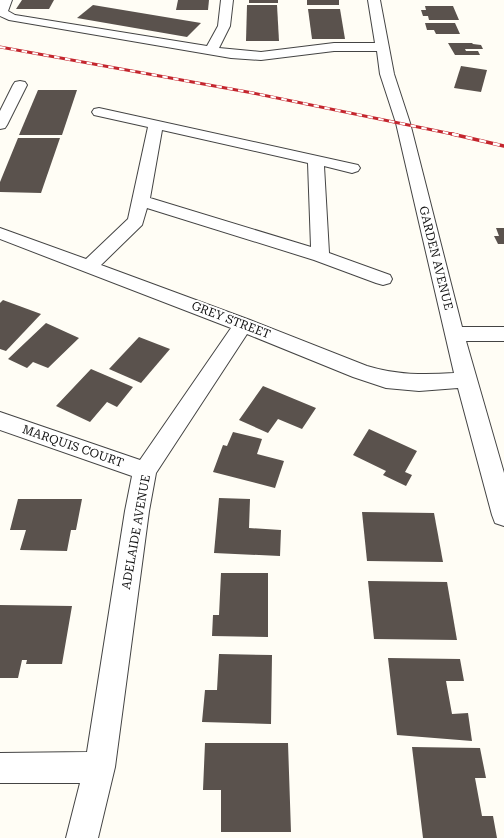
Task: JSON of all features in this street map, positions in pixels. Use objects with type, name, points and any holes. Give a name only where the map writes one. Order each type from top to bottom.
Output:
[{"type":"street","points":[[6,0],[1,12],[13,18],[231,54],[261,56],[330,47],[382,47]]},
{"type":"street","points":[[212,50],[222,35],[225,26],[227,0]]},
{"type":"street","name":"GARDEN AVENUE","points":[[374,0],[387,74],[403,123],[454,334],[504,515]]},
{"type":"street","points":[[0,125],[20,85]]},
{"type":"street","points":[[99,112],[352,168]]},
{"type":"street","points":[[90,265],[136,221],[156,124]]},
{"type":"street","points":[[316,160],[320,256]]},
{"type":"street","points":[[141,201],[320,256],[383,279]]},
{"type":"street","name":"GREY STREET","points":[[0,232],[90,265],[360,372],[386,380],[419,383],[466,380]]},
{"type":"street","name":"ADELAIDE AVENUE","points":[[82,838],[100,767],[136,519],[145,471],[243,325]]},
{"type":"street","points":[[454,334],[504,334]]},
{"type":"street","name":"MARQUIS COURT","points":[[0,421],[145,471]]},
{"type":"street","points":[[0,768],[100,767]]},
{"type":"building","points":[[22,0],[54,0],[49,9],[16,9]]},
{"type":"building","points":[[178,0],[209,0],[208,10],[176,10]]},
{"type":"building","points":[[249,0],[278,0],[278,3],[249,3]]},
{"type":"building","points":[[307,0],[339,0],[339,5],[307,5]]},
{"type":"building","points":[[93,5],[201,23],[187,37],[77,18]]},
{"type":"building","points":[[247,5],[277,5],[279,41],[246,41]]},
{"type":"building","points":[[425,6],[453,6],[459,20],[429,20],[428,16],[423,16],[421,10],[426,10]]},
{"type":"building","points":[[308,9],[340,9],[345,39],[312,39]]},
{"type":"building","points":[[425,23],[455,23],[460,34],[436,34],[434,30],[427,30]]},
{"type":"building","points":[[448,43],[472,43],[481,45],[483,49],[465,49],[466,51],[478,51],[480,55],[455,55]]},
{"type":"building","points":[[461,66],[487,70],[481,92],[454,88]]},
{"type":"building","points":[[38,90],[77,90],[62,135],[19,135]]},
{"type":"building","points":[[18,138],[60,138],[41,193],[0,192],[0,182]]},
{"type":"building","points":[[496,228],[504,228],[504,244],[498,244],[494,236],[499,236]]},
{"type":"building","points":[[3,300],[41,314],[6,351],[0,349],[0,303]]},
{"type":"building","points":[[46,323],[79,338],[48,368],[33,362],[27,368],[8,359]]},
{"type":"building","points":[[139,337],[170,349],[141,383],[109,369]]},
{"type":"building","points":[[91,369],[133,387],[117,407],[107,402],[90,422],[56,406]]},
{"type":"building","points":[[263,386],[316,408],[302,429],[278,419],[268,433],[239,420]]},
{"type":"building","points":[[369,429],[417,451],[405,472],[412,475],[406,486],[383,475],[386,471],[353,455]]},
{"type":"building","points":[[233,432],[262,439],[257,454],[284,461],[275,488],[213,472],[223,445],[227,446]]},
{"type":"building","points":[[219,498],[250,499],[249,528],[281,530],[280,556],[214,553]]},
{"type":"building","points":[[18,499],[82,499],[76,530],[71,530],[67,551],[20,550],[26,530],[10,530]]},
{"type":"building","points":[[362,512],[434,513],[443,562],[367,561]]},
{"type":"building","points":[[221,573],[268,573],[268,637],[212,636],[213,615],[219,615]]},
{"type":"building","points":[[368,581],[447,582],[457,640],[374,639]]},
{"type":"building","points":[[0,605],[72,606],[62,664],[26,664],[27,660],[22,660],[18,678],[0,678]]},
{"type":"building","points":[[219,654],[272,655],[271,724],[202,722],[205,690],[217,690]]},
{"type":"building","points":[[388,658],[460,659],[464,681],[446,681],[452,714],[468,713],[472,741],[397,735]]},
{"type":"building","points":[[205,743],[288,743],[291,832],[221,832],[221,790],[203,790]]},
{"type":"building","points":[[412,747],[480,748],[486,778],[475,778],[482,816],[493,816],[497,838],[423,838]]},
{"type":"railway","points":[[0,47],[253,93],[457,135]]},
{"type":"railway","points":[[452,134],[504,146]]}]
